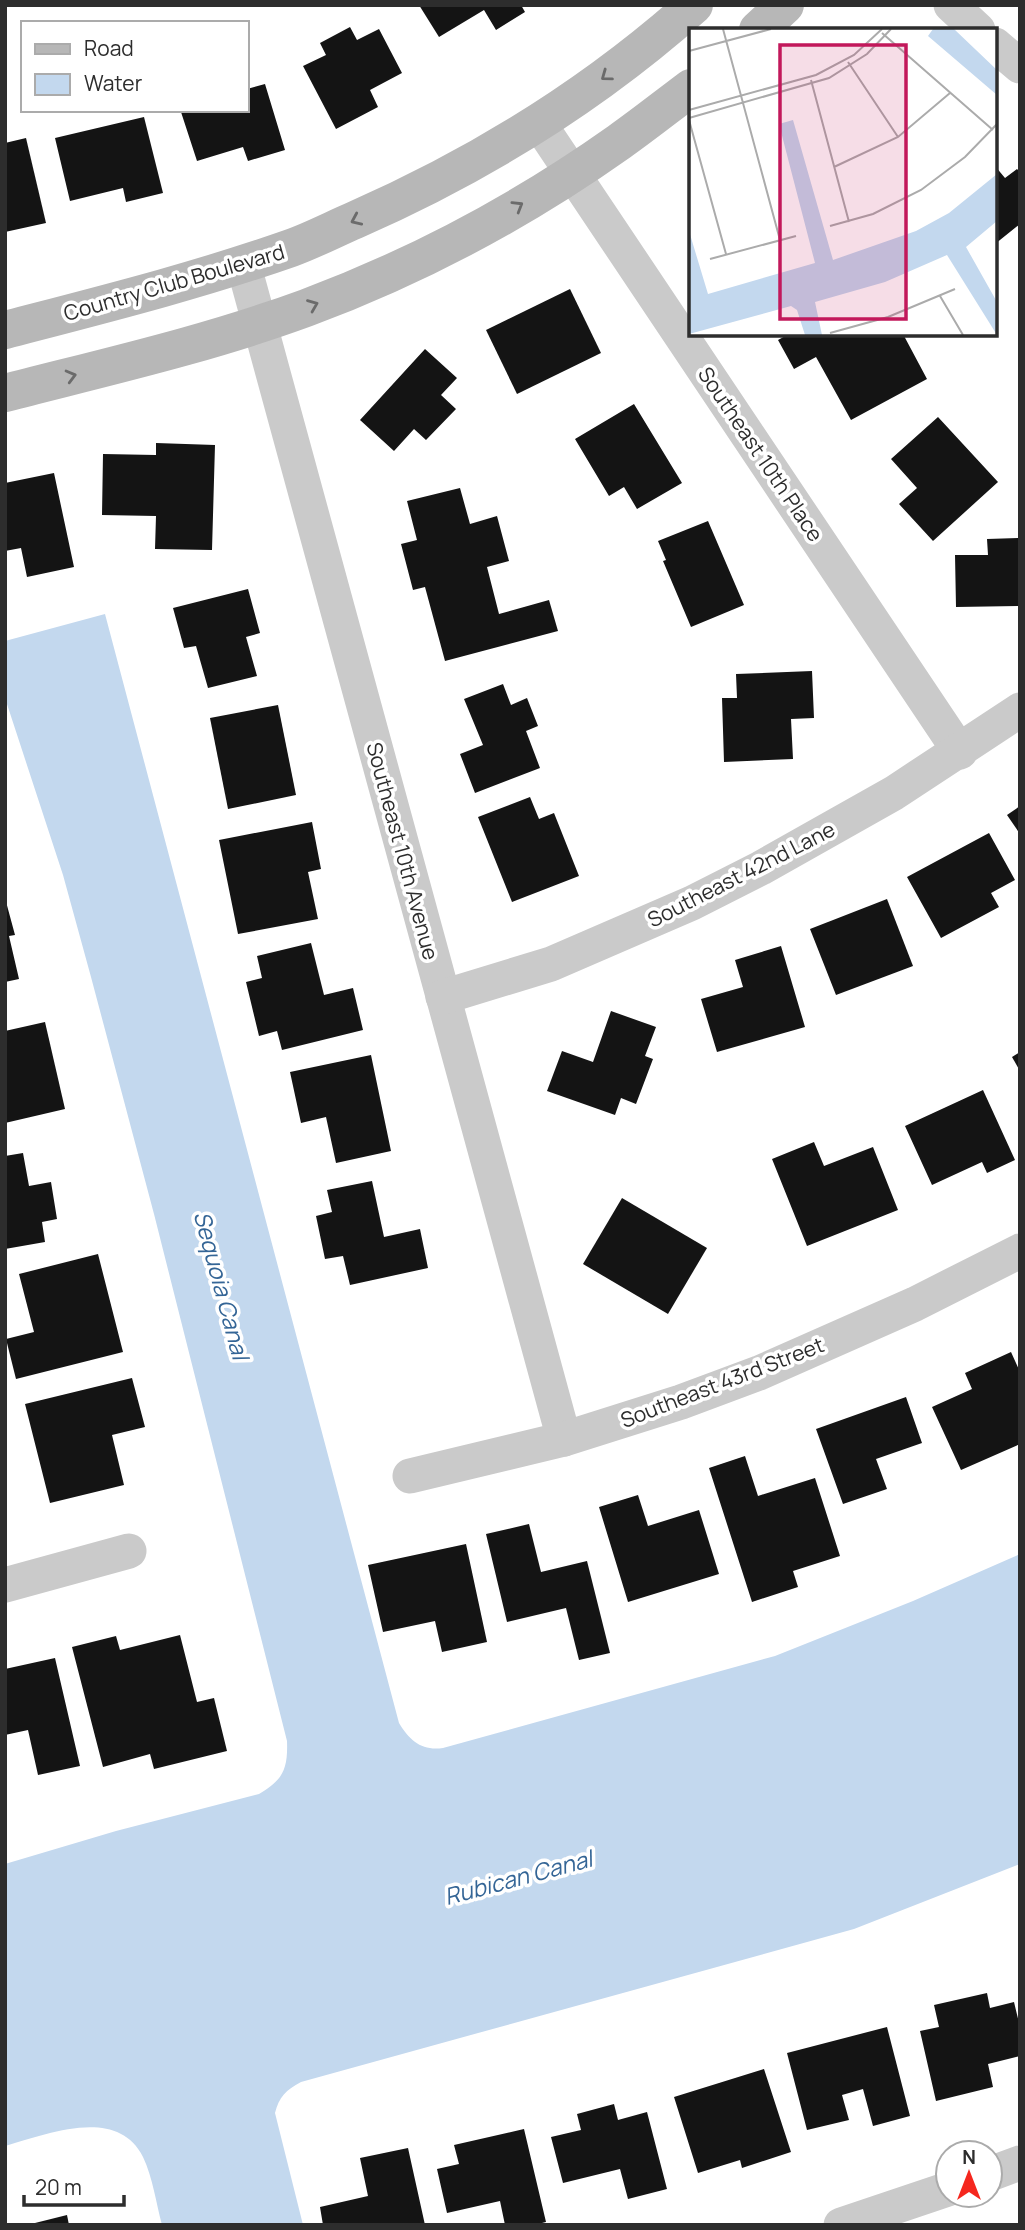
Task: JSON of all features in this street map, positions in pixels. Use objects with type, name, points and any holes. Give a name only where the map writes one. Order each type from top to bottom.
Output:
[{"type":"main road","name":"Country Club Boulevard","points":[[5,330],[190,281],[294,247],[418,192],[493,151],[600,81],[694,5]]},
{"type":"main road","points":[[760,28],[785,5]]},
{"type":"main road","points":[[5,393],[226,335],[307,307],[400,268],[489,223],[573,173],[689,90]]},
{"type":"street","points":[[950,5],[976,28]]},
{"type":"street","points":[[997,47],[1020,66]]},
{"type":"street","name":"Southeast 10th Place","points":[[538,122],[960,752]]},
{"type":"street","name":"Southeast 10th Avenue","points":[[243,263],[564,1439]]},
{"type":"street","name":"Southeast 42nd Lane","points":[[443,997],[551,964],[692,903],[785,855],[894,793],[1020,710]]},
{"type":"street","name":"Southeast 43rd Street","points":[[410,1476],[564,1439],[681,1402],[759,1373],[915,1304],[1020,1251]]},
{"type":"street","points":[[5,1585],[130,1551]]},
{"type":"street","points":[[841,2225],[934,2194]]},
{"type":"water","points":[[105,614],[399,1723],[408,1735],[423,1746],[443,1748],[775,1656],[913,1601],[1020,1554],[1020,1864],[854,1929],[301,2082],[284,2094],[275,2113],[303,2225],[162,2225],[143,2157],[131,2141],[116,2132],[80,2128],[5,2146],[5,1864],[116,1831],[259,1794],[279,1778],[285,1766],[287,1751],[287,1741],[154,1214],[91,977],[63,875],[5,698],[5,641]]},
{"type":"building","points":[[419,5],[521,5],[525,12],[496,30],[484,10],[439,37]]},
{"type":"building","points":[[350,27],[357,40],[379,29],[402,73],[370,90],[378,107],[336,129],[303,66],[326,55],[320,43]]},
{"type":"building","points":[[265,84],[285,150],[248,161],[243,147],[197,161],[181,112],[248,112],[248,89]]},
{"type":"building","points":[[144,117],[163,193],[126,202],[123,188],[70,201],[55,138]]},
{"type":"building","points":[[26,138],[46,223],[5,232],[5,143]]},
{"type":"building","points":[[997,168],[1005,178],[1017,169],[1020,172],[1020,224],[997,242]]},
{"type":"building","points":[[570,289],[601,353],[517,394],[486,330]]},
{"type":"building","points":[[785,336],[904,336],[927,379],[851,420],[816,357],[794,369],[778,340]]},
{"type":"building","points":[[425,349],[457,378],[441,395],[456,409],[426,440],[414,429],[394,451],[360,420]]},
{"type":"building","points":[[634,404],[682,483],[637,509],[624,487],[609,496],[575,439]]},
{"type":"building","points":[[938,417],[998,482],[933,541],[899,504],[917,488],[891,459]]},
{"type":"building","points":[[156,443],[215,445],[212,550],[155,549],[156,516],[102,515],[103,454],[156,455]]},
{"type":"building","points":[[54,473],[74,567],[27,577],[21,548],[5,551],[5,483]]},
{"type":"building","points":[[460,488],[470,524],[497,516],[509,561],[487,567],[499,614],[549,600],[558,631],[445,661],[425,587],[413,590],[401,544],[417,540],[407,501]]},
{"type":"building","points":[[708,521],[744,605],[691,627],[663,561],[666,560],[658,541]]},
{"type":"building","points":[[1020,538],[1020,606],[956,607],[955,555],[988,555],[987,539]]},
{"type":"building","points":[[248,589],[260,633],[246,637],[257,676],[208,688],[196,646],[184,648],[173,608]]},
{"type":"building","points":[[812,671],[814,718],[791,719],[793,759],[724,762],[722,698],[737,698],[736,674]]},
{"type":"building","points":[[503,684],[511,705],[527,698],[538,726],[526,731],[540,768],[475,793],[460,754],[483,745],[464,699]]},
{"type":"building","points":[[278,705],[296,795],[228,809],[210,718]]},
{"type":"building","points":[[530,797],[539,819],[554,813],[579,876],[512,902],[478,817]]},
{"type":"building","points":[[1020,806],[1020,834],[1007,815]]},
{"type":"building","points":[[312,822],[321,869],[308,872],[318,919],[238,934],[219,840]]},
{"type":"building","points":[[989,833],[1015,880],[991,893],[999,907],[941,938],[907,877]]},
{"type":"building","points":[[5,898],[15,935],[9,936],[19,979],[5,982]]},
{"type":"building","points":[[887,899],[913,966],[836,995],[810,929]]},
{"type":"building","points":[[311,943],[324,995],[353,988],[363,1030],[282,1050],[277,1031],[259,1036],[246,982],[262,978],[257,956]]},
{"type":"building","points":[[781,946],[805,1027],[717,1052],[701,999],[743,987],[735,960]]},
{"type":"building","points":[[611,1011],[656,1027],[645,1056],[653,1059],[636,1104],[621,1098],[615,1115],[547,1091],[562,1051],[593,1062]]},
{"type":"building","points":[[45,1022],[65,1109],[5,1123],[5,1031]]},
{"type":"building","points":[[1020,1052],[1020,1071],[1012,1057]]},
{"type":"building","points":[[371,1055],[391,1151],[336,1163],[326,1117],[301,1123],[290,1072]]},
{"type":"building","points":[[983,1090],[1015,1160],[987,1173],[982,1162],[932,1185],[905,1126]]},
{"type":"building","points":[[814,1142],[824,1166],[873,1147],[898,1210],[807,1246],[772,1159]]},
{"type":"building","points":[[23,1153],[29,1186],[51,1182],[57,1219],[42,1222],[45,1242],[5,1249],[5,1156]]},
{"type":"building","points":[[372,1181],[384,1237],[420,1229],[428,1268],[350,1285],[343,1256],[325,1259],[316,1216],[332,1212],[327,1190]]},
{"type":"building","points":[[622,1198],[707,1248],[668,1314],[583,1264]]},
{"type":"building","points":[[98,1254],[123,1352],[16,1379],[6,1339],[34,1332],[19,1274]]},
{"type":"building","points":[[1011,1352],[1020,1372],[1020,1444],[961,1470],[932,1407],[972,1389],[965,1373]]},
{"type":"building","points":[[132,1378],[145,1427],[112,1435],[124,1485],[50,1503],[25,1404]]},
{"type":"building","points":[[906,1397],[922,1443],[876,1459],[887,1489],[843,1504],[816,1429]]},
{"type":"building","points":[[745,1456],[758,1496],[815,1478],[840,1556],[793,1571],[798,1587],[752,1602],[709,1468]]},
{"type":"building","points":[[638,1495],[648,1526],[699,1510],[719,1574],[628,1602],[599,1507]]},
{"type":"building","points":[[529,1524],[541,1572],[587,1561],[610,1653],[579,1660],[566,1608],[507,1622],[486,1534]]},
{"type":"building","points":[[466,1544],[487,1642],[442,1652],[435,1621],[383,1632],[368,1565]]},
{"type":"building","points":[[180,1635],[197,1702],[214,1698],[227,1751],[154,1769],[150,1754],[103,1767],[72,1647],[116,1636],[120,1650]]},
{"type":"building","points":[[55,1658],[80,1766],[38,1775],[28,1730],[5,1735],[5,1669]]},
{"type":"building","points":[[987,1993],[990,2008],[1014,2002],[1020,2027],[1020,2056],[988,2064],[993,2087],[936,2101],[920,2031],[939,2027],[934,2005]]},
{"type":"building","points":[[887,2027],[910,2116],[873,2126],[863,2089],[842,2095],[849,2120],[807,2130],[787,2053]]},
{"type":"building","points":[[764,2069],[791,2152],[742,2168],[740,2160],[698,2173],[674,2097]]},
{"type":"building","points":[[614,2104],[618,2120],[647,2112],[667,2189],[628,2199],[620,2169],[563,2183],[551,2137],[581,2130],[577,2114]]},
{"type":"building","points":[[524,2129],[546,2222],[534,2225],[505,2225],[500,2201],[447,2213],[437,2169],[459,2164],[454,2145]]},
{"type":"building","points":[[408,2148],[425,2225],[323,2225],[320,2207],[368,2196],[360,2158]]},
{"type":"building","points":[[67,2215],[69,2225],[31,2225],[31,2224]]},
{"type":"water label","name":"Sequoia Canal","points":[[222,1285]]},
{"type":"water label","name":"Rubican Canal","points":[[518,1877]]}]
